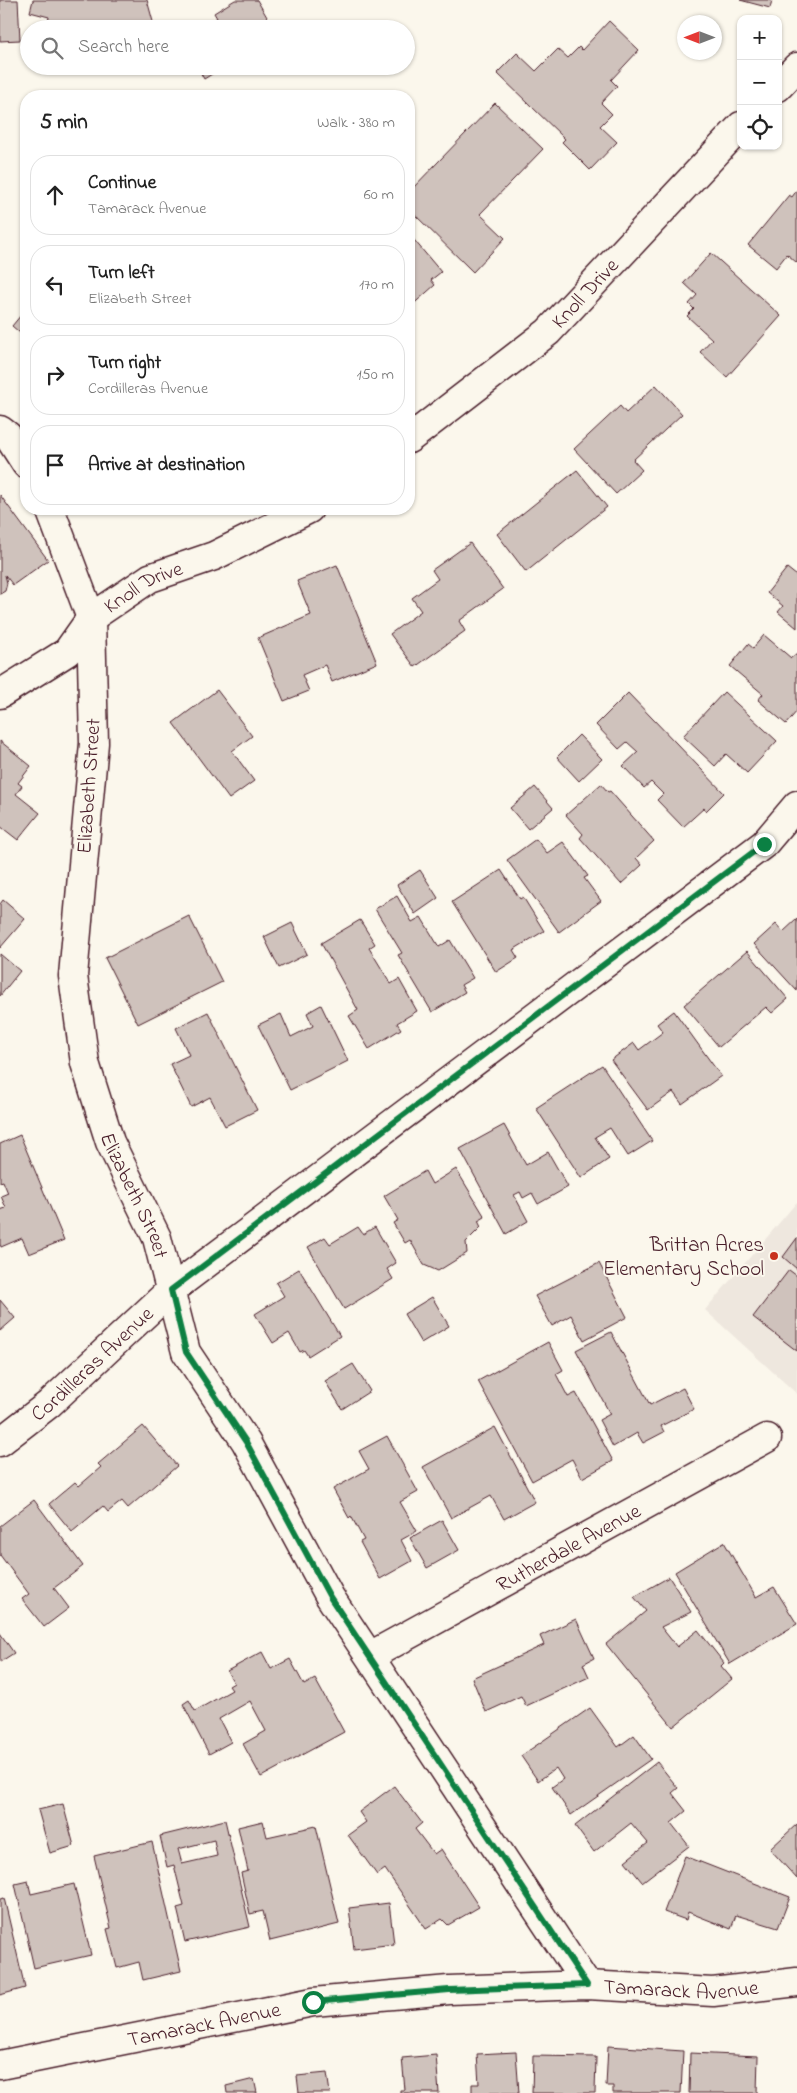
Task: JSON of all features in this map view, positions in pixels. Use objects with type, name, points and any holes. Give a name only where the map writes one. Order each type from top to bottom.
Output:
[{"type":"street","points":[[782,82],[797,67]]},
{"type":"street","name":"Knoll Drive","points":[[415,434],[548,332],[737,130]]},
{"type":"street","points":[[0,430],[8,436],[20,455]]},
{"type":"street","name":"Elizabeth Street","points":[[52,515],[90,618],[94,743],[73,976],[84,1063],[110,1142],[157,1238],[186,1352],[246,1442],[330,1597],[587,1985]]},
{"type":"street","name":"Knoll Drive","points":[[0,694],[67,652],[90,618],[150,578],[214,556],[297,515]]},
{"type":"street","name":"Cordilleras Avenue","points":[[0,1442],[49,1404],[171,1290],[764,844],[797,805]]},
{"type":"street","name":"Rutherdale Avenue","points":[[370,1656],[767,1438]]},
{"type":"street","name":"Tamarack Avenue","points":[[0,2065],[313,2002],[449,1990],[587,1985],[713,1992],[797,1982]]},
{"type":"shaded area","name":"Brittan Acres Elementary School","points":[[797,1202],[797,1394],[705,1310]]},
{"type":"building","points":[[0,0],[18,0],[20,40],[0,41]]},
{"type":"building","points":[[33,0],[147,0],[153,20],[48,20],[49,17],[30,12]]},
{"type":"building","points":[[235,0],[257,0],[269,20],[214,20],[217,18],[214,13]]},
{"type":"building","points":[[740,0],[772,0],[770,8]]},
{"type":"building","points":[[609,21],[639,50],[611,80],[617,86],[601,103],[612,114],[600,126],[617,142],[590,170],[562,142],[565,139],[497,73],[517,53],[536,71],[558,49],[568,58],[579,47],[582,50]]},
{"type":"building","points":[[202,75],[210,75],[204,79]]},
{"type":"building","points":[[495,103],[543,149],[480,214],[505,238],[473,272],[415,215],[415,186]]},
{"type":"building","points":[[797,190],[797,263],[787,254],[776,268],[748,245],[789,195],[792,197]]},
{"type":"building","points":[[415,241],[441,272],[431,280],[435,285],[415,303]]},
{"type":"building","points":[[711,253],[781,316],[727,377],[700,352],[712,339],[687,316],[694,309],[689,304],[697,295],[684,283]]},
{"type":"building","points":[[20,316],[20,333],[12,326]]},
{"type":"building","points":[[656,385],[682,414],[633,460],[642,470],[616,494],[574,449],[620,406],[626,413]]},
{"type":"building","points":[[577,470],[607,507],[526,572],[497,534]]},
{"type":"building","points":[[0,495],[48,560],[13,585],[5,575],[7,583],[5,591],[0,594]]},
{"type":"building","points":[[470,543],[503,589],[459,621],[465,631],[415,667],[390,634],[421,611],[412,598],[438,579],[432,570]]},
{"type":"building","points":[[337,565],[377,663],[332,682],[325,665],[302,675],[309,691],[284,701],[258,638],[311,615],[297,581]]},
{"type":"building","points":[[787,568],[797,576],[797,628],[778,612],[783,606],[767,593]]},
{"type":"building","points":[[764,635],[791,658],[797,653],[797,711],[786,724],[758,700],[763,694],[730,666],[748,644],[753,648]]},
{"type":"building","points":[[217,690],[252,736],[232,751],[254,781],[229,799],[173,723]]},
{"type":"building","points":[[724,692],[777,741],[747,773],[726,754],[715,766],[683,736]]},
{"type":"building","points":[[628,693],[724,793],[706,811],[704,808],[683,827],[657,800],[663,794],[651,782],[644,788],[623,766],[638,752],[627,742],[619,749],[596,725]]},
{"type":"building","points":[[579,735],[602,759],[579,781],[557,757]]},
{"type":"building","points":[[0,741],[31,766],[18,783],[22,786],[16,794],[40,813],[18,840],[0,826]]},
{"type":"building","points":[[601,784],[608,792],[610,791],[654,841],[636,858],[642,865],[621,884],[580,838],[583,834],[566,815]]},
{"type":"building","points":[[535,787],[553,808],[528,829],[510,808]]},
{"type":"building","points":[[536,839],[547,853],[563,842],[588,876],[584,878],[601,901],[559,932],[507,860]]},
{"type":"building","points":[[420,870],[438,898],[415,914],[397,885]]},
{"type":"building","points":[[501,870],[520,899],[523,897],[544,931],[513,950],[518,958],[496,972],[452,902]]},
{"type":"building","points":[[397,896],[412,922],[421,917],[439,947],[450,940],[473,978],[461,985],[465,992],[432,1012],[398,955],[402,953],[375,909]]},
{"type":"building","points":[[3,900],[25,919],[0,948],[0,904]]},
{"type":"building","points":[[189,916],[222,982],[138,1024],[105,958]]},
{"type":"building","points":[[797,919],[797,991],[754,944],[776,924],[783,932]]},
{"type":"building","points":[[360,920],[375,944],[369,948],[391,984],[399,979],[417,1011],[397,1023],[401,1029],[369,1049],[349,1016],[358,1010],[321,943]]},
{"type":"building","points":[[292,923],[307,954],[279,968],[264,937]]},
{"type":"building","points":[[747,951],[788,999],[772,1013],[766,1007],[719,1047],[684,1005]]},
{"type":"building","points":[[0,954],[20,971],[0,996]]},
{"type":"building","points":[[321,1005],[348,1061],[290,1090],[258,1025],[281,1014],[291,1037],[313,1026],[307,1013]]},
{"type":"building","points":[[674,1011],[721,1076],[682,1104],[673,1092],[648,1110],[611,1060],[634,1043],[639,1050],[663,1032],[657,1024]]},
{"type":"building","points":[[208,1012],[257,1110],[225,1126],[210,1097],[191,1107],[170,1064],[189,1055],[176,1028]]},
{"type":"building","points":[[602,1065],[652,1141],[628,1156],[610,1128],[595,1137],[609,1159],[581,1178],[536,1108]]},
{"type":"building","points":[[504,1125],[526,1165],[548,1152],[568,1187],[538,1204],[532,1193],[523,1198],[520,1192],[514,1195],[528,1221],[506,1234],[460,1149]]},
{"type":"building","points":[[20,1135],[64,1240],[29,1254],[22,1238],[1,1247],[0,1244],[0,1210],[6,1208],[1,1196],[8,1193],[3,1181],[0,1182],[0,1144]]},
{"type":"building","points":[[456,1169],[485,1217],[478,1221],[481,1227],[466,1242],[467,1253],[438,1271],[424,1265],[410,1240],[405,1243],[393,1223],[398,1220],[384,1196],[425,1171],[432,1184]]},
{"type":"building","points":[[358,1227],[363,1234],[375,1227],[396,1263],[387,1269],[393,1279],[344,1309],[308,1247],[325,1237],[330,1244]]},
{"type":"building","points":[[797,1238],[797,1269],[783,1257]]},
{"type":"building","points":[[599,1263],[627,1317],[584,1340],[571,1315],[552,1326],[535,1296]]},
{"type":"building","points":[[299,1269],[340,1336],[308,1356],[304,1350],[300,1352],[289,1333],[273,1343],[255,1314],[284,1296],[276,1283]]},
{"type":"building","points":[[789,1270],[797,1276],[797,1351],[753,1317]]},
{"type":"building","points":[[432,1297],[449,1326],[421,1343],[404,1314]]},
{"type":"building","points":[[0,1300],[15,1318],[0,1331]]},
{"type":"building","points":[[611,1332],[650,1405],[683,1388],[694,1409],[661,1426],[664,1432],[643,1443],[637,1433],[613,1447],[599,1420],[610,1414],[576,1350]]},
{"type":"building","points":[[548,1342],[563,1370],[556,1374],[568,1397],[576,1393],[613,1461],[582,1478],[572,1459],[532,1481],[478,1381]]},
{"type":"building","points":[[353,1364],[370,1391],[342,1409],[325,1381]]},
{"type":"building","points":[[143,1426],[177,1466],[128,1508],[122,1501],[108,1512],[103,1506],[72,1532],[49,1504],[75,1482],[79,1486],[101,1467],[98,1464]]},
{"type":"building","points":[[495,1427],[535,1502],[504,1519],[491,1496],[451,1518],[423,1467]]},
{"type":"building","points":[[387,1436],[418,1492],[400,1502],[417,1531],[401,1540],[412,1561],[380,1579],[360,1542],[364,1540],[333,1489],[369,1469],[359,1451]]},
{"type":"building","points":[[34,1500],[83,1566],[54,1588],[69,1608],[44,1627],[22,1599],[29,1594],[0,1555],[0,1526]]},
{"type":"building","points":[[442,1520],[459,1550],[427,1568],[410,1538]]},
{"type":"building","points":[[724,1542],[756,1597],[774,1587],[797,1624],[730,1664],[675,1572]]},
{"type":"building","points":[[669,1577],[691,1612],[661,1627],[677,1647],[698,1630],[724,1663],[721,1666],[732,1679],[673,1727],[606,1644],[646,1611],[634,1597]]},
{"type":"building","points":[[576,1619],[594,1658],[583,1664],[589,1677],[526,1706],[521,1696],[486,1712],[472,1678],[544,1645],[540,1636]]},
{"type":"building","points":[[0,1633],[14,1653],[0,1662]]},
{"type":"building","points":[[262,1652],[271,1669],[290,1659],[304,1685],[315,1679],[344,1732],[261,1777],[243,1744],[266,1731],[250,1701],[219,1719],[231,1742],[209,1754],[183,1704],[189,1700],[195,1711],[232,1690],[229,1686],[234,1683],[227,1671]]},
{"type":"building","points":[[590,1708],[618,1747],[634,1735],[651,1759],[571,1815],[552,1787],[563,1779],[556,1768],[538,1781],[521,1756]]},
{"type":"building","points":[[657,1762],[678,1788],[672,1793],[686,1811],[671,1823],[689,1846],[642,1882],[625,1861],[648,1843],[631,1823],[594,1852],[575,1826]]},
{"type":"building","points":[[394,1786],[422,1823],[415,1829],[434,1854],[441,1849],[479,1907],[448,1925],[442,1919],[426,1929],[385,1869],[377,1875],[348,1835],[366,1822],[359,1812]]},
{"type":"building","points":[[63,1804],[74,1846],[50,1853],[38,1810]]},
{"type":"building","points":[[225,1820],[250,1927],[185,1942],[177,1908],[184,1906],[174,1865],[167,1867],[160,1836]],"holes":[[[214,1840],[217,1856],[182,1864],[178,1849]]]},
{"type":"building","points":[[263,1821],[267,1837],[316,1826],[339,1924],[270,1941],[263,1911],[250,1914],[241,1873],[248,1871],[238,1827]]},
{"type":"building","points":[[797,1824],[797,1879],[770,1849]]},
{"type":"building","points":[[152,1842],[181,1971],[143,1980],[139,1962],[117,1968],[107,1929],[111,1928],[94,1856]]},
{"type":"building","points":[[685,1856],[790,1897],[778,1928],[736,1915],[731,1929],[688,1912],[686,1920],[664,1912]]},
{"type":"building","points":[[28,1881],[31,1894],[74,1884],[91,1955],[34,1968],[15,1884]]},
{"type":"building","points":[[4,1898],[25,1988],[0,1995],[0,1899]]},
{"type":"building","points":[[389,1903],[394,1944],[354,1949],[349,1908]]},
{"type":"building","points":[[608,2046],[683,2051],[681,2093],[613,2093],[613,2086],[606,2086]]},
{"type":"building","points":[[516,2052],[519,2093],[472,2093],[472,2084],[479,2084],[477,2054]]},
{"type":"building","points":[[690,2053],[758,2056],[757,2093],[689,2093]]},
{"type":"building","points":[[436,2055],[439,2093],[400,2093],[400,2090],[405,2090],[402,2058]]},
{"type":"building","points":[[533,2056],[596,2057],[595,2093],[532,2093]]},
{"type":"building","points":[[327,2073],[330,2093],[299,2093],[297,2076]]},
{"type":"building","points":[[254,2079],[257,2093],[227,2093],[226,2086]]},
{"type":"place","name":"Brittan Acres Elementary School","points":[[774,1256]]},
{"type":"route","points":[[313,2002],[449,1990],[587,1985],[330,1597],[246,1442],[186,1352],[171,1290],[764,844]]}]
